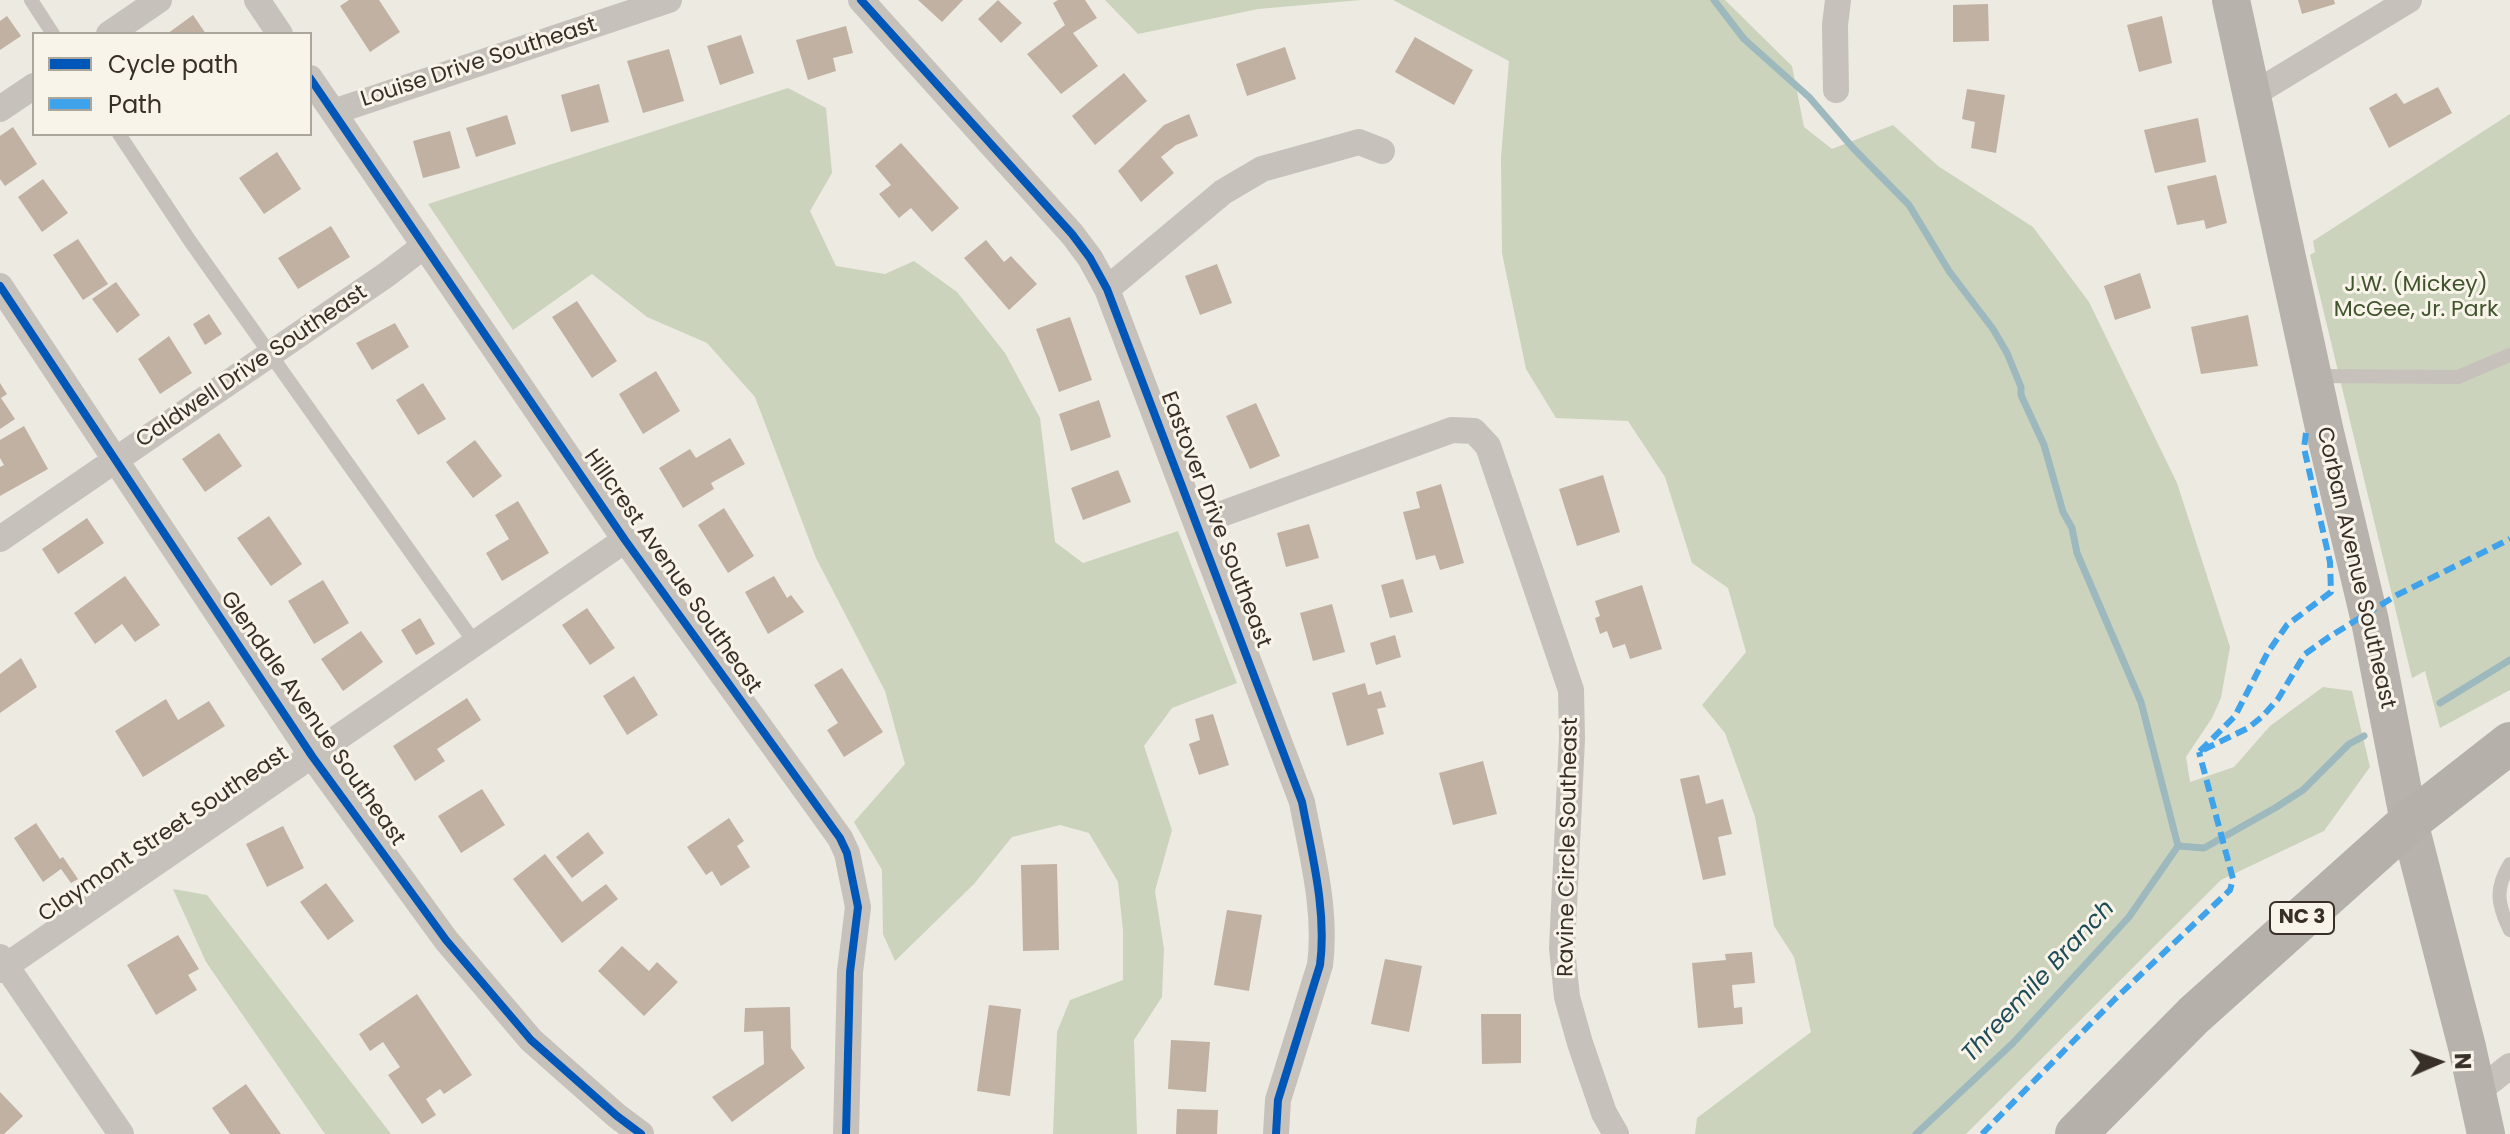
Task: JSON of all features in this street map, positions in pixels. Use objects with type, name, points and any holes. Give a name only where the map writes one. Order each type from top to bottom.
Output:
[{"type":"main road","name":"Corban Avenue Southeast","points":[[2231,0],[2312,376],[2370,621],[2409,822],[2486,1134]]},
{"type":"main road","name":"NC 3","points":[[2076,1134],[2194,1015],[2409,822],[2510,743]]},
{"type":"street","points":[[112,32],[159,0]]},
{"type":"street","points":[[257,0],[279,32]]},
{"type":"street","name":"Louise Drive Southeast","points":[[333,112],[669,0]]},
{"type":"street","name":"Eastover Drive Southeast","points":[[861,0],[1072,234],[1107,289],[1302,802],[1315,868],[1323,942],[1320,965],[1278,1100],[1276,1134]]},
{"type":"street","points":[[1836,90],[1835,25],[1838,0]]},
{"type":"street","points":[[2252,95],[2409,0]]},
{"type":"street","name":"Hillcrest Avenue Southeast","points":[[312,81],[625,540],[840,838],[847,853],[858,907],[850,972],[846,1134]]},
{"type":"street","points":[[0,109],[32,87]]},
{"type":"street","points":[[1107,289],[1223,192],[1262,169],[1359,142],[1382,151]]},
{"type":"street","name":"Caldwell Drive Southeast","points":[[0,539],[424,246]]},
{"type":"street","name":"Glendale Avenue Southeast","points":[[0,286],[312,756],[446,940],[531,1040],[641,1134]]},
{"type":"street","name":"Ravine Circle Southeast","points":[[1197,523],[1452,430],[1474,431],[1488,446],[1571,690],[1572,739],[1563,960],[1567,997],[1580,1043],[1604,1113],[1616,1134]]},
{"type":"street","name":"Claymont Street Southeast","points":[[2,964],[312,756],[625,540]]},
{"type":"street","points":[[2,964],[121,1134]]},
{"type":"street","points":[[2477,1092],[2510,1066]]},
{"type":"lane","points":[[31,0],[52,32]]},
{"type":"lane","points":[[120,136],[190,241],[475,643]]},
{"type":"lane","points":[[2312,376],[2458,377],[2510,355]]},
{"type":"lane","points":[[2510,864],[2499,880],[2500,910],[2510,930]]},
{"type":"green space","points":[[1105,0],[1361,0],[1258,9],[1138,34]]},
{"type":"green space","points":[[1393,0],[1725,0],[1792,66],[1804,127],[1832,149],[1893,125],[1938,166],[2033,227],[2089,302],[2177,483],[2230,647],[2221,698],[2212,718],[2186,757],[2190,782],[2234,767],[2270,726],[2323,687],[2352,691],[2370,767],[2324,831],[2221,880],[1966,1134],[1695,1134],[1697,1118],[1811,1032],[1794,957],[1774,926],[1755,817],[1725,733],[1702,705],[1746,652],[1728,588],[1692,563],[1665,477],[1628,421],[1556,418],[1526,369],[1502,253],[1501,157],[1509,61]]},
{"type":"green space","points":[[788,88],[826,108],[832,173],[810,211],[836,266],[885,274],[914,261],[957,292],[1005,353],[1040,418],[1055,542],[1083,563],[1178,531],[1237,683],[1172,708],[1144,746],[1172,830],[1155,891],[1164,949],[1162,997],[1134,1040],[1137,1134],[1053,1134],[1057,1032],[1070,1000],[1123,980],[1123,931],[1118,882],[1089,833],[1060,825],[1012,837],[974,884],[895,961],[883,934],[882,870],[854,822],[905,764],[885,691],[816,558],[755,397],[707,343],[647,317],[592,274],[513,330],[428,204]]},
{"type":"green space","name":"J.W. (Mickey) McGee, Jr. Park","points":[[2510,114],[2510,690],[2440,728],[2425,671],[2412,678],[2310,255],[2315,252],[2313,241]]},
{"type":"green space","points":[[173,889],[207,895],[391,1134],[325,1134],[206,962]]},
{"type":"building","points":[[349,0],[379,0],[400,32],[370,52],[340,6]]},
{"type":"building","points":[[918,0],[963,0],[942,22]]},
{"type":"building","points":[[998,0],[1022,23],[1001,43],[978,19]]},
{"type":"building","points":[[1058,0],[1085,0],[1097,18],[1073,33],[1098,66],[1061,94],[1027,54],[1065,25],[1053,3]]},
{"type":"building","points":[[2298,0],[2334,0],[2335,4],[2302,14]]},
{"type":"building","points":[[1988,4],[1989,41],[1953,42],[1953,5]]},
{"type":"building","points":[[193,15],[205,32],[170,32]]},
{"type":"building","points":[[7,16],[21,36],[0,50],[0,21]]},
{"type":"building","points":[[2162,16],[2172,63],[2139,72],[2127,25]]},
{"type":"building","points":[[846,26],[853,53],[833,58],[836,71],[808,80],[796,40]]},
{"type":"building","points":[[741,35],[754,73],[720,85],[707,46]]},
{"type":"building","points":[[1415,37],[1473,70],[1454,105],[1395,72]]},
{"type":"building","points":[[1285,47],[1296,79],[1247,96],[1236,64]]},
{"type":"building","points":[[669,49],[684,101],[643,113],[627,61]]},
{"type":"building","points":[[1124,73],[1147,101],[1095,145],[1072,116]]},
{"type":"building","points":[[599,84],[609,122],[571,132],[561,95]]},
{"type":"building","points":[[2438,87],[2452,113],[2389,148],[2369,108],[2396,93],[2404,104]]},
{"type":"building","points":[[1967,89],[2005,95],[1996,153],[1971,148],[1975,122],[1962,119]]},
{"type":"building","points":[[1189,114],[1198,136],[1176,145],[1161,157],[1174,173],[1141,202],[1118,171],[1164,125]]},
{"type":"building","points":[[507,115],[516,144],[476,157],[466,128]]},
{"type":"building","points":[[2198,118],[2206,162],[2155,173],[2144,130]]},
{"type":"building","points":[[13,127],[37,164],[5,186],[0,179],[0,136]]},
{"type":"building","points":[[450,131],[460,168],[423,178],[413,141]]},
{"type":"building","points":[[901,143],[959,208],[932,232],[911,208],[899,218],[879,194],[891,185],[875,166]]},
{"type":"building","points":[[277,152],[301,189],[264,214],[239,178]]},
{"type":"building","points":[[2216,175],[2227,223],[2206,229],[2204,220],[2177,225],[2167,186]]},
{"type":"building","points":[[43,179],[68,213],[42,232],[18,197]]},
{"type":"building","points":[[331,226],[350,257],[298,289],[278,258]]},
{"type":"building","points":[[78,239],[108,284],[83,300],[53,255]]},
{"type":"building","points":[[986,240],[1004,262],[1011,256],[1037,284],[1009,310],[964,258]]},
{"type":"building","points":[[1217,264],[1232,303],[1200,315],[1185,276]]},
{"type":"building","points":[[2140,273],[2151,308],[2115,320],[2104,286]]},
{"type":"building","points":[[116,282],[140,315],[117,333],[92,299]]},
{"type":"building","points":[[577,301],[617,361],[592,378],[552,317]]},
{"type":"building","points":[[209,314],[222,334],[205,345],[193,324]]},
{"type":"building","points":[[2248,315],[2258,366],[2201,374],[2191,327]]},
{"type":"building","points":[[1070,317],[1092,380],[1059,392],[1036,329]]},
{"type":"building","points":[[395,323],[409,347],[372,370],[356,343]]},
{"type":"building","points":[[169,336],[192,373],[160,394],[138,359]]},
{"type":"building","points":[[656,371],[680,411],[643,434],[619,394]]},
{"type":"building","points":[[0,383],[7,394],[1,398],[15,419],[0,429]]},
{"type":"building","points":[[423,383],[446,419],[418,435],[396,400]]},
{"type":"building","points":[[1099,400],[1111,437],[1071,451],[1059,414]]},
{"type":"building","points":[[1256,403],[1280,456],[1250,469],[1226,416]]},
{"type":"building","points":[[24,426],[48,469],[0,496],[0,467],[4,465],[0,458],[0,440]]},
{"type":"building","points":[[219,433],[242,466],[205,492],[182,459]]},
{"type":"building","points":[[730,438],[745,464],[711,483],[714,489],[683,508],[659,468],[690,449],[696,458]]},
{"type":"building","points":[[475,440],[502,476],[473,498],[446,462]]},
{"type":"building","points":[[1118,470],[1131,502],[1083,520],[1071,488]]},
{"type":"building","points":[[1603,475],[1620,532],[1577,546],[1559,489]]},
{"type":"building","points":[[1441,484],[1464,563],[1440,570],[1435,555],[1416,560],[1403,512],[1420,508],[1416,492]]},
{"type":"building","points":[[518,501],[549,553],[502,581],[486,553],[509,539],[495,515]]},
{"type":"building","points":[[724,508],[754,556],[728,573],[698,525]]},
{"type":"building","points":[[269,516],[302,564],[271,586],[237,538]]},
{"type":"building","points":[[87,518],[104,543],[58,574],[42,549]]},
{"type":"building","points":[[1309,524],[1319,558],[1286,567],[1277,533]]},
{"type":"building","points":[[125,576],[160,625],[135,642],[122,624],[95,644],[74,613]]},
{"type":"building","points":[[774,576],[787,598],[791,595],[804,612],[768,634],[745,592]]},
{"type":"building","points":[[1403,579],[1413,612],[1390,618],[1381,585]]},
{"type":"building","points":[[323,580],[349,623],[314,644],[288,601]]},
{"type":"building","points":[[1642,585],[1662,649],[1630,659],[1625,644],[1613,648],[1607,631],[1600,634],[1595,618],[1600,616],[1595,601]]},
{"type":"building","points":[[1332,604],[1345,652],[1313,661],[1300,613]]},
{"type":"building","points":[[587,608],[615,648],[590,665],[562,625]]},
{"type":"building","points":[[420,618],[435,644],[416,655],[401,630]]},
{"type":"building","points":[[361,631],[383,662],[343,691],[321,659]]},
{"type":"building","points":[[1395,635],[1401,657],[1376,665],[1370,643]]},
{"type":"building","points":[[21,658],[37,687],[0,713],[0,674]]},
{"type":"building","points":[[842,668],[883,732],[844,757],[827,730],[838,723],[814,685]]},
{"type":"building","points":[[634,676],[658,715],[627,735],[603,696]]},
{"type":"building","points":[[1365,683],[1368,695],[1381,691],[1386,707],[1377,709],[1384,734],[1347,746],[1332,693]]},
{"type":"building","points":[[467,698],[481,720],[437,749],[445,761],[415,781],[393,746]]},
{"type":"building","points":[[166,699],[178,720],[209,701],[225,726],[143,777],[115,731]]},
{"type":"building","points":[[1213,714],[1229,765],[1199,775],[1189,744],[1200,740],[1195,719]]},
{"type":"building","points":[[1483,761],[1497,814],[1453,825],[1439,773]]},
{"type":"building","points":[[1699,775],[1706,804],[1723,799],[1732,834],[1718,837],[1726,875],[1703,880],[1680,779]]},
{"type":"building","points":[[482,789],[505,825],[461,853],[438,816]]},
{"type":"building","points":[[729,818],[744,841],[737,846],[750,867],[721,886],[712,871],[706,875],[687,847]]},
{"type":"building","points":[[36,823],[78,879],[71,883],[61,869],[43,882],[14,838]]},
{"type":"building","points":[[283,826],[304,868],[267,887],[246,844]]},
{"type":"building","points":[[588,832],[604,853],[572,878],[556,857]]},
{"type":"building","points":[[545,854],[582,902],[606,884],[618,899],[562,943],[513,879]]},
{"type":"building","points":[[1057,864],[1059,950],[1023,951],[1021,865]]},
{"type":"building","points":[[326,883],[354,921],[328,940],[300,902]]},
{"type":"building","points":[[1227,910],[1262,915],[1249,991],[1214,985]]},
{"type":"building","points":[[178,935],[199,969],[188,975],[197,990],[156,1015],[127,965]]},
{"type":"building","points":[[622,946],[649,971],[657,962],[678,982],[644,1016],[598,971]]},
{"type":"building","points":[[1752,952],[1755,983],[1732,985],[1734,1008],[1742,1007],[1743,1024],[1698,1028],[1692,963],[1726,960],[1725,954]]},
{"type":"building","points":[[1385,959],[1422,966],[1409,1032],[1371,1024]]},
{"type":"building","points":[[417,994],[472,1075],[444,1094],[440,1089],[426,1099],[436,1115],[422,1124],[388,1075],[400,1067],[383,1042],[370,1051],[359,1034]]},
{"type":"building","points":[[989,1005],[1021,1009],[1010,1096],[977,1091]]},
{"type":"building","points":[[790,1007],[791,1048],[805,1068],[732,1122],[712,1097],[764,1064],[763,1031],[744,1032],[745,1008]]},
{"type":"building","points":[[1481,1014],[1521,1014],[1521,1063],[1482,1064]]},
{"type":"building","points":[[1171,1040],[1210,1042],[1206,1092],[1168,1089]]},
{"type":"building","points":[[246,1084],[281,1134],[230,1134],[212,1108]]},
{"type":"building","points":[[0,1092],[23,1116],[4,1134],[0,1134]]},
{"type":"building","points":[[1177,1109],[1218,1110],[1217,1134],[1176,1134]]},
{"type":"waterway","points":[[1714,0],[1744,39],[1809,97],[1909,205],[1949,271],[1993,329],[2007,353],[2021,387],[2021,395],[2044,445],[2063,512],[2072,528],[2077,553],[2141,702],[2178,846]]},
{"type":"waterway","name":"Threemile Branch","points":[[2440,703],[2510,660]]},
{"type":"waterway","points":[[2178,846],[2204,848],[2275,808],[2303,790],[2349,744],[2364,736]]},
{"type":"waterway","name":"Threemile Branch","points":[[1916,1134],[2013,1043],[2129,917],[2178,846]]},
{"type":"marked path","points":[[2306,433],[2304,448],[2330,562],[2331,592],[2287,625],[2268,652],[2235,716],[2199,752],[2248,728],[2263,716],[2278,699],[2305,654],[2329,637],[2397,595],[2510,539]]},
{"type":"marked path","points":[[1982,1134],[2115,999],[2230,890],[2233,879],[2199,752]]},
{"type":"cycle path","points":[[861,0],[1072,234],[1090,258],[1107,289],[1302,802],[1317,883],[1322,945],[1320,965],[1278,1100],[1276,1134]]},
{"type":"cycle path","points":[[312,81],[625,540],[840,838],[847,853],[858,907],[850,972],[846,1134]]},
{"type":"cycle path","points":[[0,286],[312,756],[446,940],[531,1040],[641,1134]]}]
